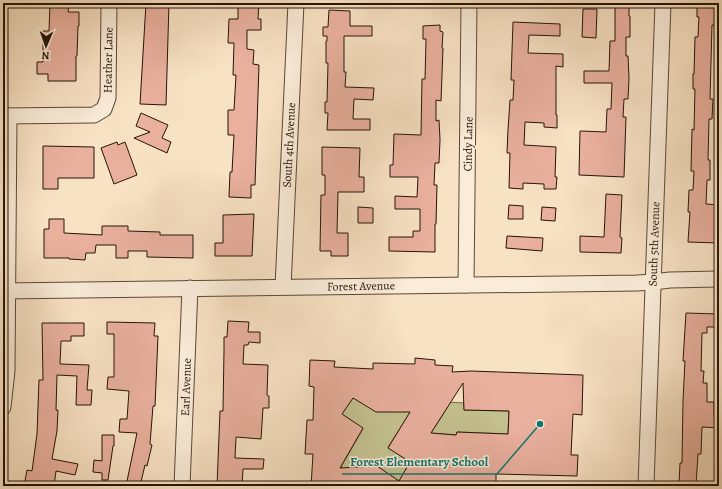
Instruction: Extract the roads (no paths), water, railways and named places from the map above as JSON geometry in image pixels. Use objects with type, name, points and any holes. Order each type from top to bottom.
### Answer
[{"type":"street","name":"Heather Lane","points":[[6,116],[94,115],[104,109],[108,98],[109,3]]},
{"type":"street","name":"South 4th Avenue","points":[[283,287],[296,3]]},
{"type":"street","name":"Cindy Lane","points":[[466,285],[469,3]]},
{"type":"street","name":"South 5th Avenue","points":[[646,486],[663,3]]},
{"type":"street","points":[[3,407],[7,371],[6,116]]},
{"type":"street","name":"Forest Avenue","points":[[6,291],[653,282],[670,280],[719,279]]},
{"type":"street","name":"Earl Avenue","points":[[182,486],[190,288]]},
{"type":"place","name":"Forest Elementary School","points":[[540,424]]}]
